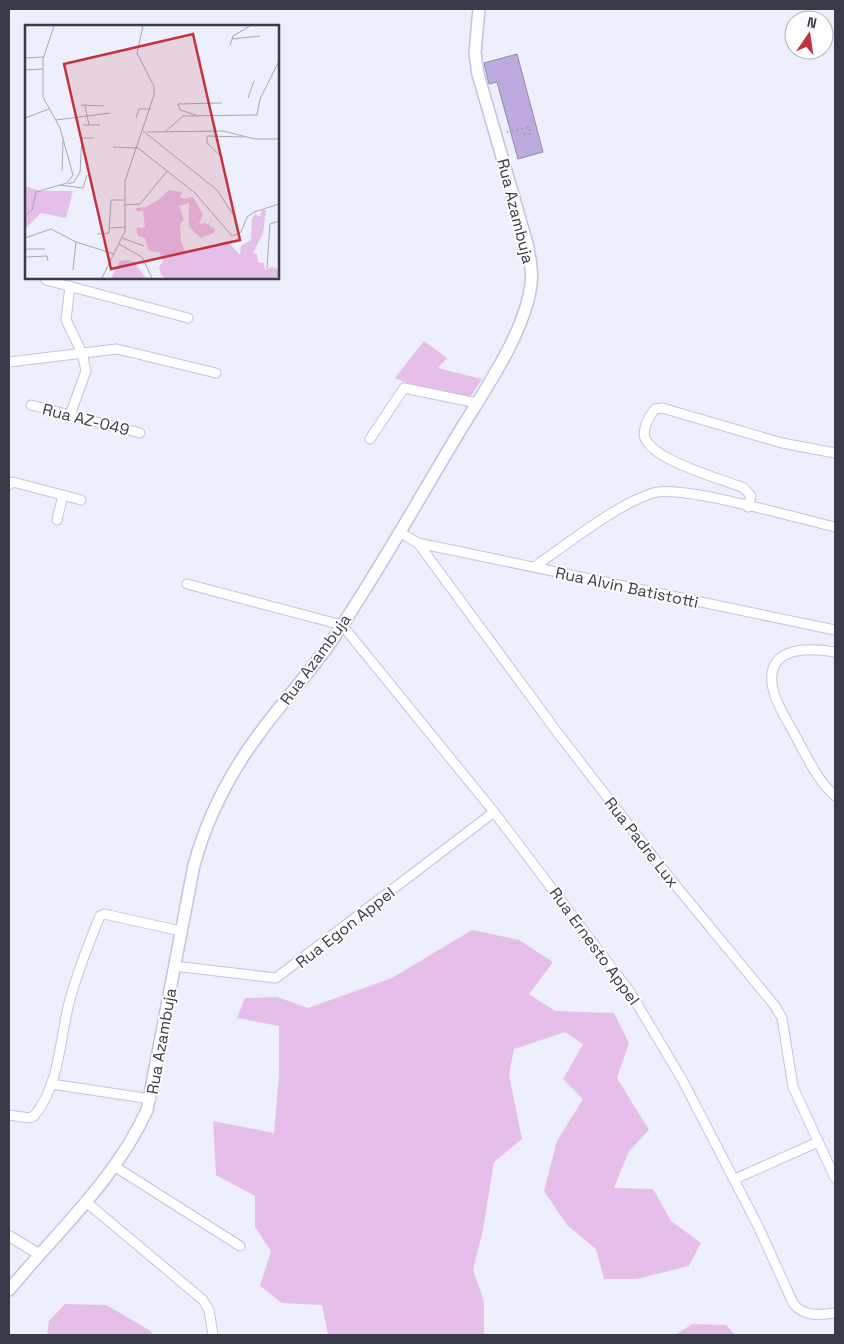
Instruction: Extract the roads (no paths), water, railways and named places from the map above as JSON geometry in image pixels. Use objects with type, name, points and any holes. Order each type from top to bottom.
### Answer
[{"type":"main road","name":"Rua Azambuja","points":[[9,1290],[86,1201],[114,1166],[138,1130],[151,1099],[194,865],[212,812],[259,733],[307,674],[342,625],[477,403],[520,322],[528,300],[532,276],[522,222],[478,74],[475,34],[479,9]]},
{"type":"street","points":[[46,280],[188,318]]},
{"type":"street","points":[[70,286],[66,320],[85,363],[85,377],[70,415]]},
{"type":"street","points":[[9,362],[106,349],[124,350],[216,373]]},
{"type":"street","points":[[370,439],[404,388],[477,403]]},
{"type":"street","name":"Rua AZ-049","points":[[31,405],[140,433]]},
{"type":"street","points":[[748,507],[751,496],[744,488],[656,452],[645,437],[644,430],[655,409],[662,408],[782,443],[835,453]]},
{"type":"street","points":[[9,485],[13,482],[81,500]]},
{"type":"street","points":[[534,567],[616,511],[654,492],[682,492],[835,527]]},
{"type":"street","points":[[57,520],[63,495]]},
{"type":"street","name":"Rua Padre Lux","points":[[399,532],[418,543],[557,732],[672,881],[775,1006],[782,1018],[793,1088],[835,1178]]},
{"type":"street","name":"Rua Alvin Batistotti","points":[[418,543],[835,630]]},
{"type":"street","points":[[186,584],[342,625]]},
{"type":"street","name":"Rua Ernesto Appel","points":[[342,625],[494,812],[630,992],[684,1081],[735,1179],[793,1303],[799,1311],[809,1314],[835,1313]]},
{"type":"street","points":[[835,652],[798,649],[787,654],[779,660],[774,670],[772,682],[776,696],[809,761],[820,779],[835,796]]},
{"type":"street","name":"Rua Egon Appel","points":[[174,966],[276,978],[494,812]]},
{"type":"street","points":[[9,1115],[29,1118],[34,1116],[51,1084],[74,985],[100,916],[104,914],[181,931]]},
{"type":"street","points":[[51,1084],[151,1099]]},
{"type":"street","points":[[735,1179],[818,1142]]},
{"type":"street","points":[[114,1166],[240,1246]]},
{"type":"street","points":[[86,1201],[203,1300],[209,1310],[213,1335]]},
{"type":"street","points":[[9,1236],[39,1254]]}]
